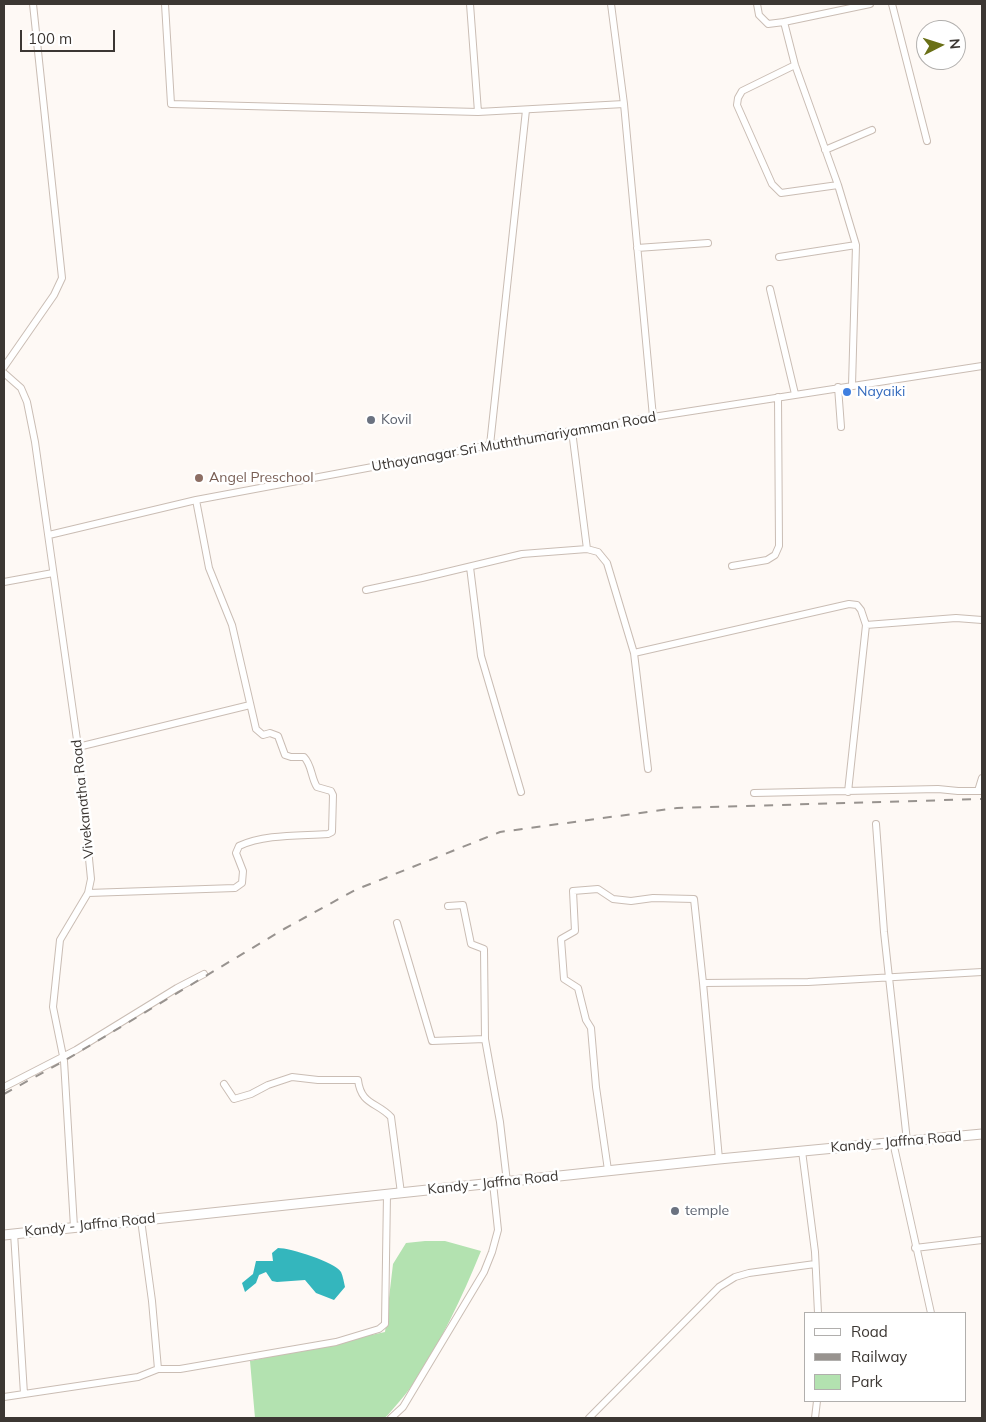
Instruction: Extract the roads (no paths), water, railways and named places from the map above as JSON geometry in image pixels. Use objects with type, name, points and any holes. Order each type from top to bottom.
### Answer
[{"type":"highway","name":"Kandy - Jaffna Road","points":[[4,1235],[608,1170],[982,1134]]},
{"type":"street","points":[[4,367],[54,295],[62,278],[34,4]]},
{"type":"street","points":[[165,4],[171,104],[478,112],[624,104]]},
{"type":"street","points":[[470,4],[478,112]]},
{"type":"street","points":[[610,4],[624,104],[653,417]]},
{"type":"street","points":[[757,4],[759,15],[768,24],[870,4]]},
{"type":"street","points":[[892,4],[927,141]]},
{"type":"street","points":[[784,22],[794,65],[838,185],[856,245],[852,385]]},
{"type":"street","points":[[794,65],[742,91],[738,98],[738,105],[772,184],[781,194],[838,185]]},
{"type":"street","points":[[490,445],[526,110]]},
{"type":"street","points":[[825,150],[872,130]]},
{"type":"street","points":[[637,248],[708,243]]},
{"type":"street","points":[[779,257],[856,245]]},
{"type":"street","points":[[770,289],[795,394]]},
{"type":"street","name":"Uthayanagar Sri Muththumariyamman Road","points":[[49,535],[196,500],[490,445],[778,396],[982,366]]},
{"type":"street","name":"Vivekanatha Road","points":[[4,373],[21,388],[27,402],[35,442],[78,748],[91,879],[88,893],[60,940],[53,1008],[62,1056],[74,1227]]},
{"type":"street","points":[[838,387],[841,427]]},
{"type":"street","points":[[732,566],[766,560],[775,555],[779,546],[778,396]]},
{"type":"street","points":[[572,431],[587,549]]},
{"type":"street","points":[[88,893],[235,888],[242,883],[243,871],[236,853],[239,846],[282,836],[328,834],[332,832],[333,795],[331,791],[317,788],[312,781],[308,761],[304,758],[291,758],[285,755],[278,736],[274,734],[263,735],[256,729],[232,625],[209,568],[196,500]]},
{"type":"street","points":[[366,590],[522,554],[587,549],[598,552],[607,563],[634,653],[648,769]]},
{"type":"street","points":[[470,567],[481,656],[521,792]]},
{"type":"street","points":[[4,582],[53,573]]},
{"type":"street","points":[[634,653],[849,604],[857,605],[861,610],[866,625],[848,792]]},
{"type":"street","points":[[866,625],[956,618],[982,620]]},
{"type":"street","points":[[78,748],[250,705]]},
{"type":"street","points":[[754,794],[938,789],[980,791],[982,778]]},
{"type":"street","points":[[876,824],[889,978],[907,1141]]},
{"type":"street","points":[[608,1170],[596,1086],[591,1028],[586,1020],[578,988],[564,980],[561,939],[575,931],[573,891],[598,889],[613,899],[631,902],[653,898],[694,899],[719,1159]]},
{"type":"street","points":[[448,906],[463,905],[471,944],[484,949],[485,1039],[500,1122],[507,1182]]},
{"type":"street","points":[[397,923],[432,1041],[485,1039]]},
{"type":"street","points":[[703,983],[808,982],[982,972]]},
{"type":"street","points":[[4,1087],[76,1050],[177,988],[204,974]]},
{"type":"street","points":[[224,1084],[234,1099],[251,1094],[268,1084],[292,1077],[318,1080],[358,1080],[359,1088],[364,1097],[374,1105],[385,1110],[391,1117],[401,1193]]},
{"type":"street","points":[[893,1142],[915,1248],[931,1312]]},
{"type":"street","points":[[802,1150],[815,1252],[818,1312]]},
{"type":"street","points":[[392,1418],[403,1407],[484,1272],[498,1230],[493,1183]]},
{"type":"street","points":[[4,1397],[138,1377],[158,1369],[180,1369],[326,1344],[379,1329],[385,1324],[387,1194]]},
{"type":"street","points":[[141,1220],[152,1301],[158,1369]]},
{"type":"street","points":[[14,1234],[24,1394]]},
{"type":"street","points":[[915,1248],[982,1240]]},
{"type":"street","points":[[589,1418],[718,1287],[735,1277],[749,1273],[815,1264]]},
{"type":"street","points":[[815,1418],[817,1402]]},
{"type":"water","points":[[278,1248],[302,1253],[337,1268],[341,1272],[345,1287],[334,1300],[316,1293],[305,1280],[272,1281],[266,1272],[259,1275],[256,1283],[245,1292],[242,1283],[253,1274],[256,1261],[273,1261],[272,1253]]},
{"type":"railway","points":[[4,1094],[64,1061],[284,929],[355,890],[500,832],[677,808],[982,799]]},
{"type":"place","name":"Nayaiki","points":[[847,392]]},
{"type":"place","name":"Kovil","points":[[371,420]]},
{"type":"place","name":"Angel Preschool","points":[[199,478]]},
{"type":"place","name":"temple","points":[[675,1211]]}]
